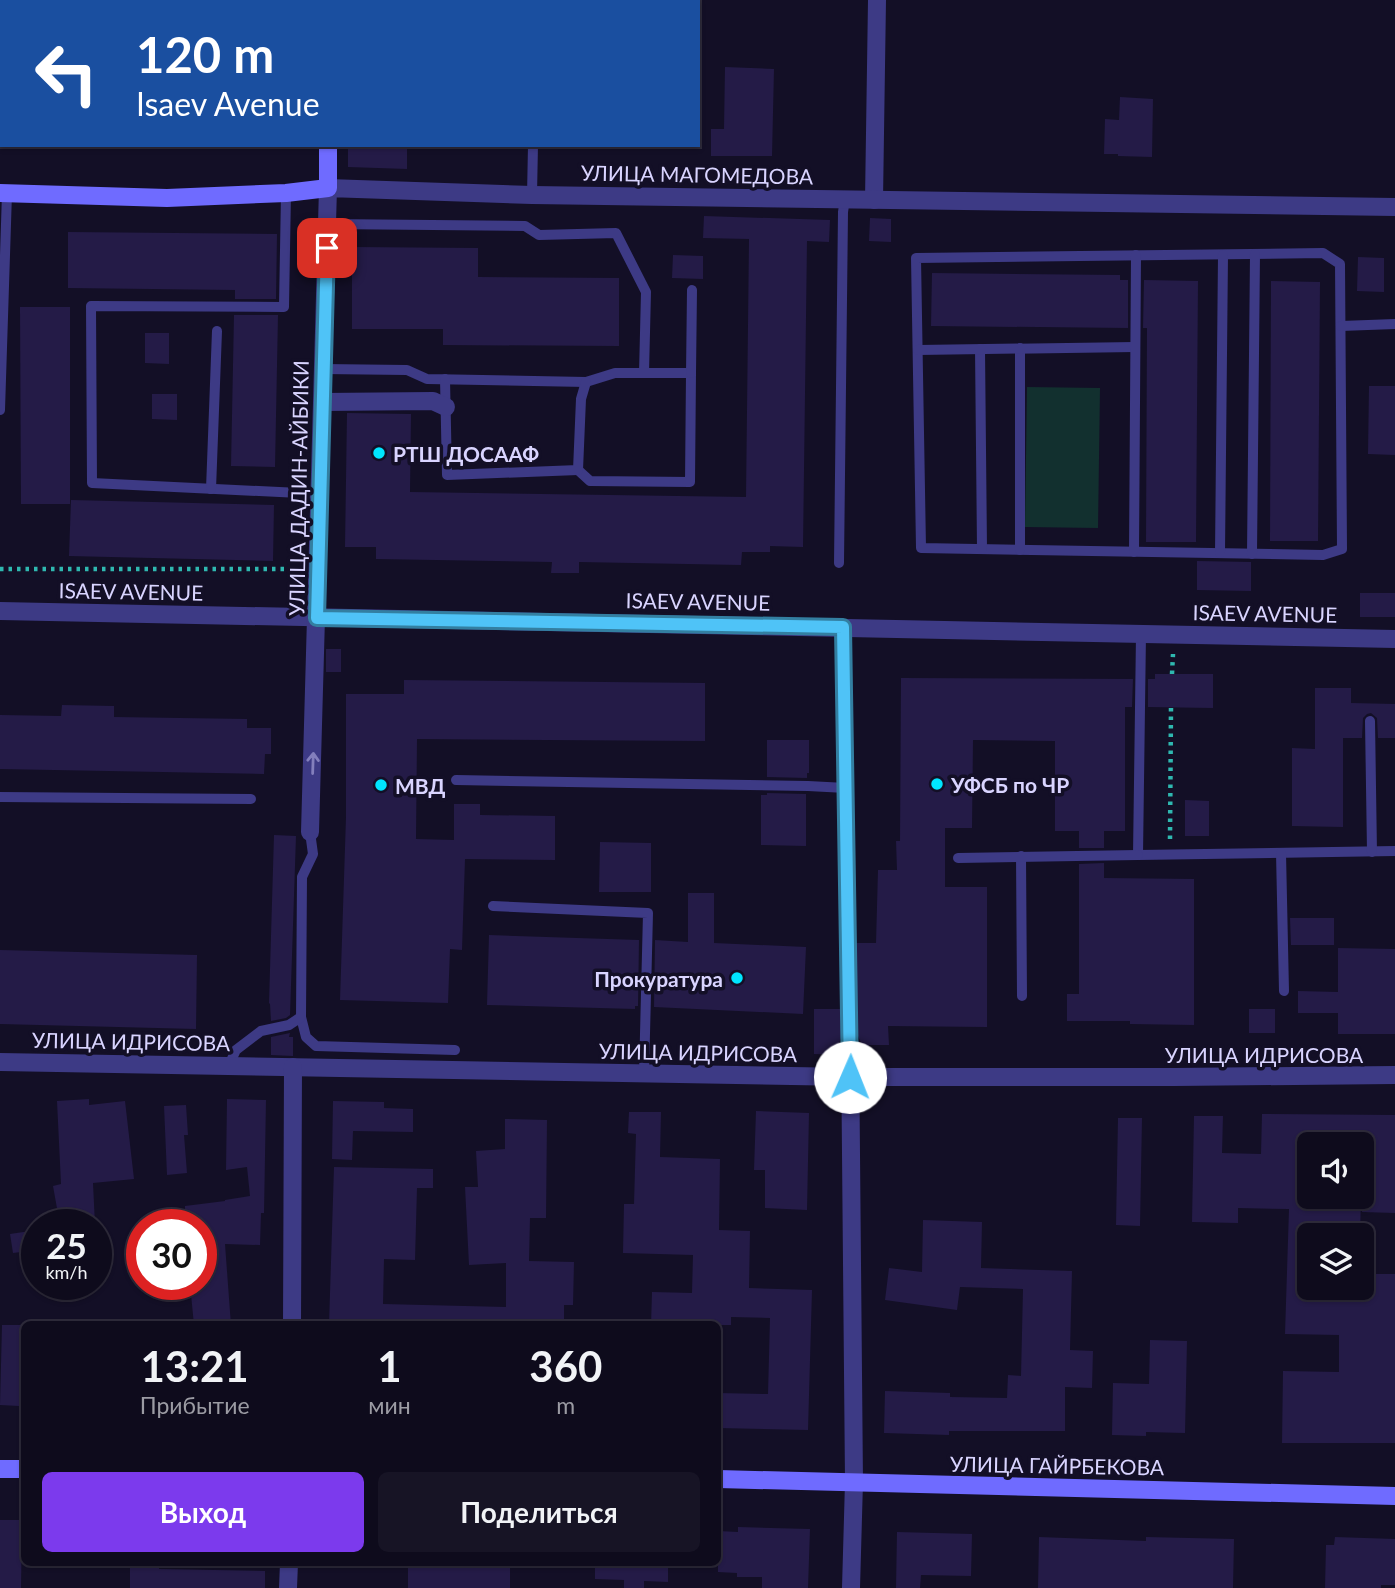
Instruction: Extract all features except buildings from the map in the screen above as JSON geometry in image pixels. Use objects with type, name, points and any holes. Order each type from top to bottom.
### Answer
[{"type":"main road","name":"УЛИЦА ДАДИН-АЙБИКИ","points":[[328,147],[328,188]]},
{"type":"main road","name":"УЛИЦА МАГОМЕДОВА","points":[[3,193],[167,198],[286,193],[328,188]]},
{"type":"main road","points":[[0,1469],[21,1469]]},
{"type":"main road","name":"УЛИЦА ГАЙРБЕКОВА","points":[[721,1479],[1395,1496]]},
{"type":"street","points":[[874,200],[877,0]]},
{"type":"street","name":"УЛИЦА МАГОМЕДОВА","points":[[328,188],[532,195],[1395,207]]},
{"type":"street","name":"УЛИЦА ДАДИН-АЙБИКИ","points":[[310,832],[328,188]]},
{"type":"street","points":[[323,402],[433,401],[446,407]]},
{"type":"street","name":"ISAEV AVENUE","points":[[0,611],[1395,639]]},
{"type":"street","points":[[850,1044],[854,1482],[851,1588]]},
{"type":"street","name":"УЛИЦА ИДРИСОВА","points":[[0,1062],[850,1077],[1395,1075]]},
{"type":"street","points":[[292,1321],[293,1067]]},
{"type":"street","points":[[288,1588],[289,1566]]},
{"type":"lane","points":[[532,195],[533,147]]},
{"type":"lane","points":[[0,410],[3,193]]},
{"type":"lane","points":[[286,193],[284,307],[91,306],[92,483],[320,494]]},
{"type":"lane","points":[[839,563],[845,199]]},
{"type":"lane","points":[[328,224],[525,226],[538,235],[616,233],[646,292],[644,373]]},
{"type":"lane","points":[[1323,253],[1340,264],[1342,549],[1323,555],[921,548],[916,258],[1223,254],[1323,253]]},
{"type":"lane","points":[[1220,553],[1223,254]]},
{"type":"lane","points":[[1252,554],[1255,254]]},
{"type":"lane","points":[[1134,552],[1136,256]]},
{"type":"lane","points":[[445,379],[447,475],[578,470],[590,481],[690,482],[692,290]]},
{"type":"lane","points":[[1341,326],[1395,324]]},
{"type":"lane","points":[[211,489],[217,331]]},
{"type":"lane","points":[[918,350],[1135,347]]},
{"type":"lane","points":[[1020,348],[1020,550]]},
{"type":"lane","points":[[980,349],[982,549]]},
{"type":"lane","points":[[323,369],[407,370],[427,379],[586,382],[615,373],[691,373]]},
{"type":"lane","points":[[578,470],[581,400],[586,382]]},
{"type":"lane","points":[[843,627],[850,1044]]},
{"type":"lane","points":[[1138,855],[1141,634]]},
{"type":"lane","points":[[1370,722],[1372,852]]},
{"type":"lane","points":[[456,780],[846,788]]},
{"type":"lane","points":[[0,797],[251,799]]},
{"type":"lane","points":[[310,832],[313,854],[302,877],[301,1017],[306,1037],[316,1046],[455,1050]]},
{"type":"lane","points":[[958,858],[1395,852]]},
{"type":"lane","points":[[1281,853],[1284,991]]},
{"type":"lane","points":[[1021,856],[1022,996]]},
{"type":"lane","points":[[493,906],[649,913],[644,1074]]},
{"type":"lane","points":[[229,1065],[236,1050],[261,1031],[289,1026],[301,1017]]},
{"type":"path","points":[[0,569],[318,569]]},
{"type":"path","points":[[1170,854],[1171,707]]},
{"type":"green space","points":[[1027,387],[1100,388],[1098,528],[1025,527]]},
{"type":"place","name":"РТШ ДОСААФ","points":[[379,453]]},
{"type":"place","name":"УФСБ по ЧР","points":[[937,784]]},
{"type":"place","name":"МВД","points":[[381,785]]},
{"type":"place","name":"Прокуратура","points":[[737,978]]},
{"type":"route","points":[[327,248],[317,618],[843,627],[850,1077]]}]
